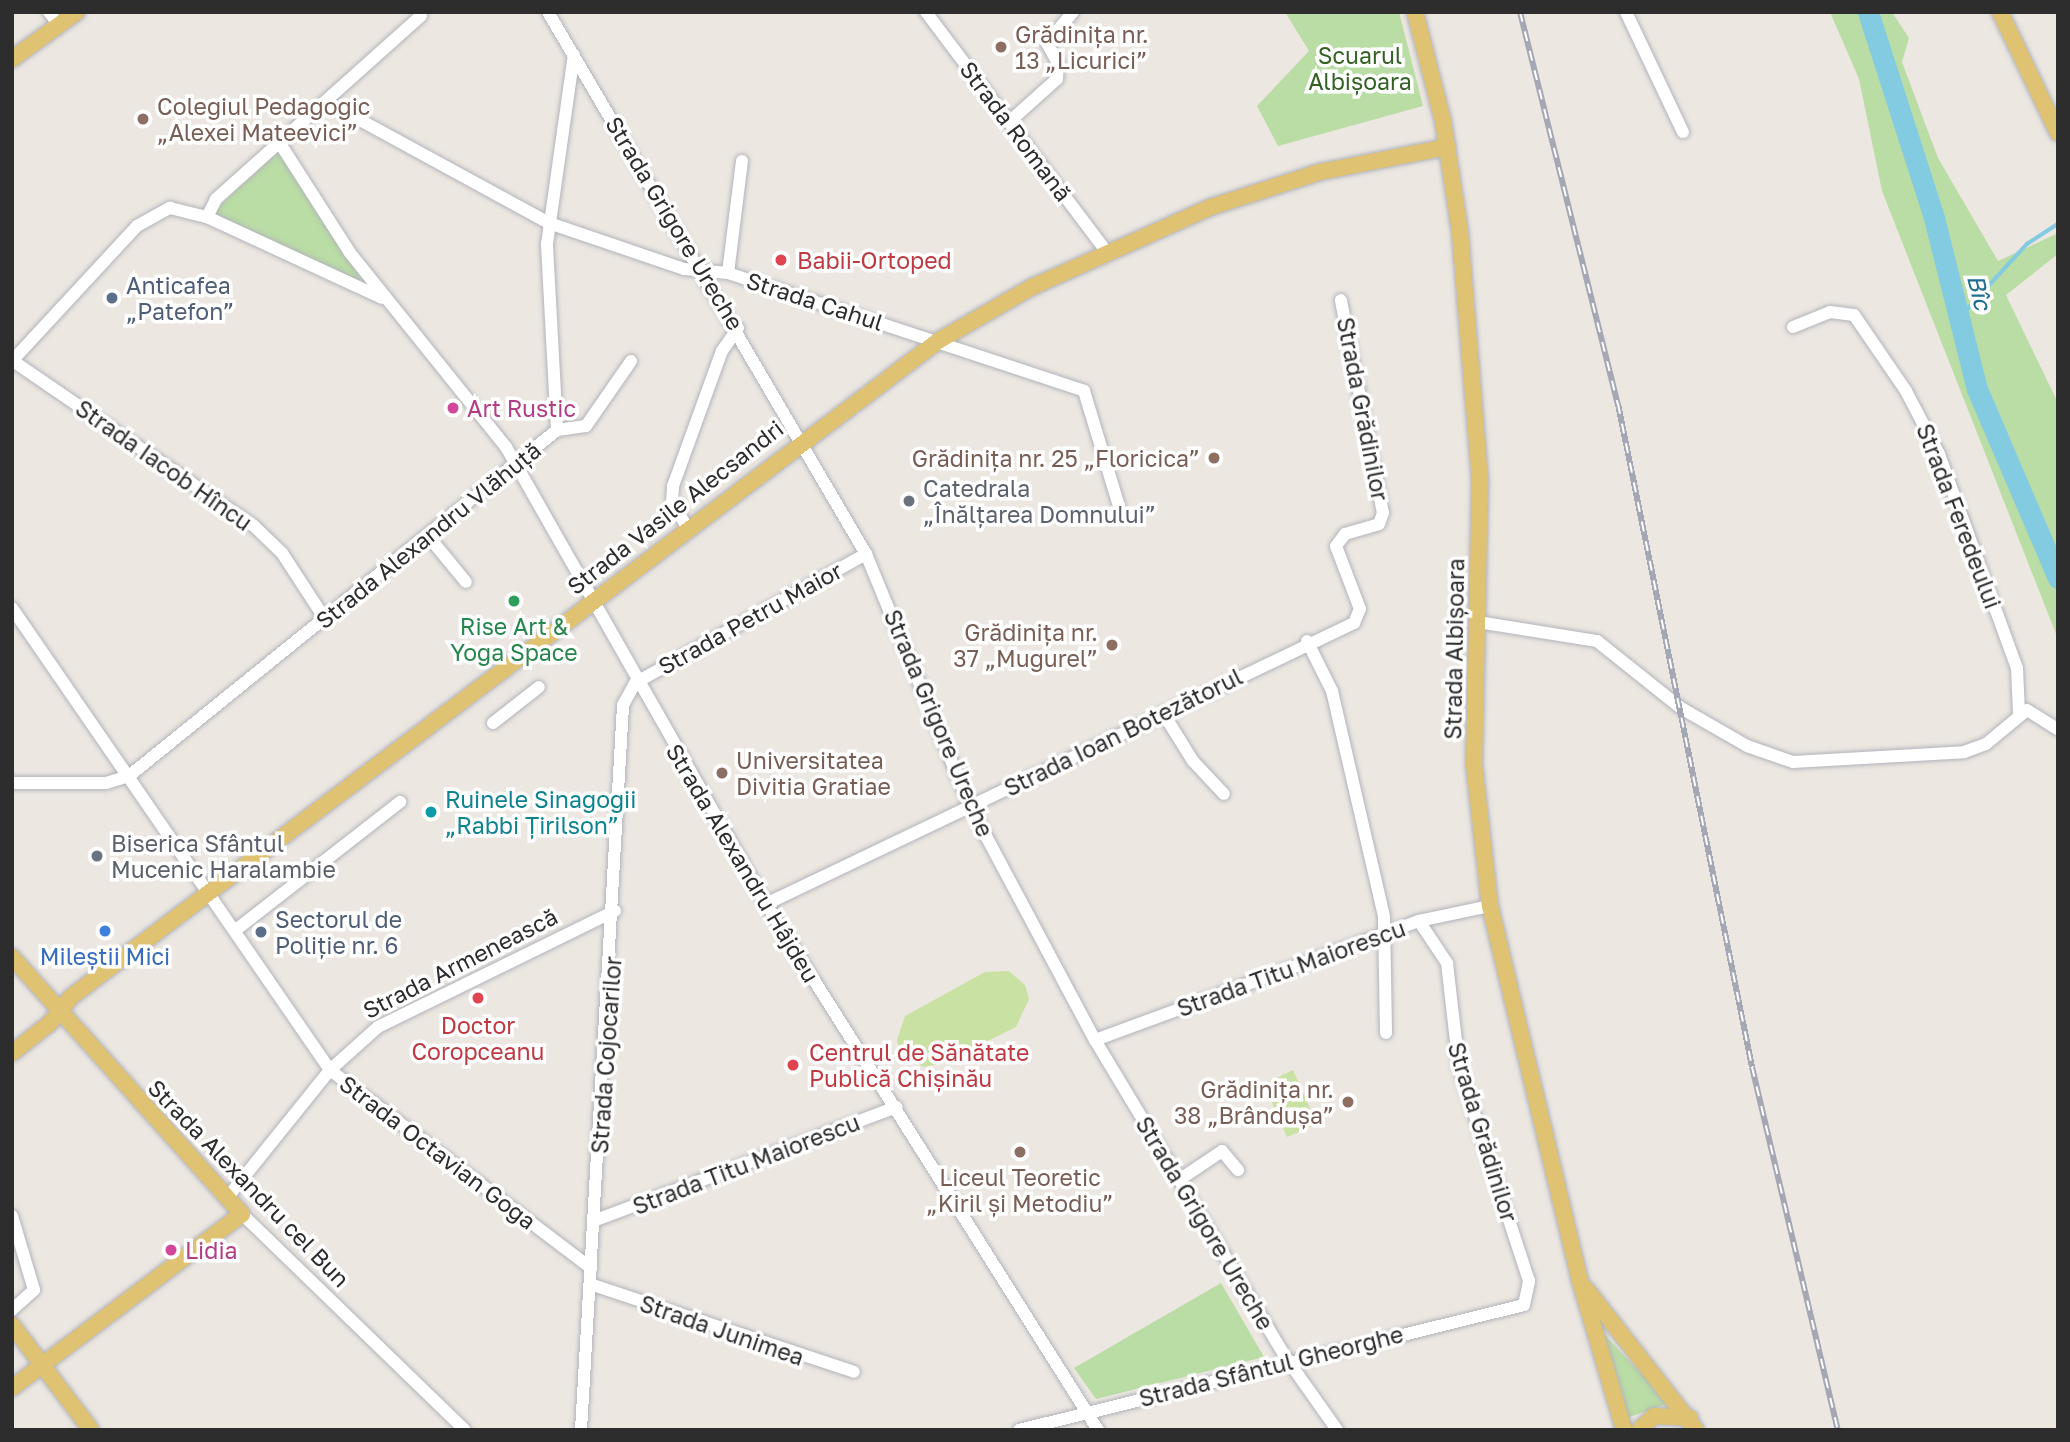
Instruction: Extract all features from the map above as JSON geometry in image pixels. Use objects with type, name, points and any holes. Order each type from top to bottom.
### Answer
[{"type":"main road","points":[[12,59],[54,18],[77,12]]},
{"type":"main road","name":"Strada Albișoara","points":[[1415,12],[1448,148],[1480,480],[1474,764],[1490,906],[1580,1281],[1624,1430]]},
{"type":"main road","points":[[2000,12],[2058,133]]},
{"type":"main road","name":"Strada Vasile Alecsandri","points":[[12,1053],[58,1013],[212,891],[800,440],[938,341],[1106,251],[1274,186],[1448,148]]},
{"type":"main road","name":"Strada Alexandru cel Bun","points":[[12,957],[58,1013],[242,1214]]},
{"type":"main road","points":[[12,1388],[242,1214]]},
{"type":"main road","name":"Strada Albișoara","points":[[1580,1281],[1693,1424]]},
{"type":"main road","points":[[12,1325],[91,1430]]},
{"type":"main road","points":[[1639,1430],[1654,1416],[1693,1424]]},
{"type":"street","name":"Strada Grigore Ureche","points":[[548,12],[738,328],[866,554],[970,806],[1095,1040],[1287,1359],[1337,1430]]},
{"type":"street","name":"Strada Romană","points":[[926,12],[1106,251]]},
{"type":"street","points":[[1009,122],[1057,79],[1058,63],[1047,43],[1073,12]]},
{"type":"street","points":[[1626,12],[1684,132]]},
{"type":"street","points":[[207,217],[216,200],[281,145],[421,16]]},
{"type":"street","name":"Strada Alexandru Vlăhuță","points":[[12,783],[106,783],[130,776],[517,466],[557,430],[549,223],[573,55]]},
{"type":"street","name":"Strada Cahul","points":[[327,102],[549,223],[703,273],[728,273],[1084,391],[1119,506]]},
{"type":"street","name":"Strada Alexandru Hâjdeu","points":[[281,145],[385,300],[517,466],[635,683],[766,904],[1098,1430]]},
{"type":"street","points":[[728,273],[742,161]]},
{"type":"street","name":"Strada Alexandru Hâjdeu","points":[[13,361],[137,226],[170,208],[207,217],[385,300]]},
{"type":"street","name":"Strada Grădinilor","points":[[1341,300],[1384,513],[1379,524],[1345,534],[1336,546],[1360,609]]},
{"type":"street","name":"Strada Feredeului","points":[[1793,327],[1830,312],[1854,316],[1906,391],[1939,454],[2017,667],[2019,713]]},
{"type":"street","points":[[687,527],[673,502],[673,486],[722,351],[738,328]]},
{"type":"street","name":"Strada Iacob Hîncu","points":[[13,361],[254,526],[282,553],[325,619]]},
{"type":"street","points":[[557,430],[586,426],[631,361]]},
{"type":"street","points":[[429,537],[466,582]]},
{"type":"street","name":"Strada Petru Maior","points":[[635,683],[866,554]]},
{"type":"street","name":"Strada Octavian Goga","points":[[12,608],[212,891],[330,1070],[591,1268]]},
{"type":"street","name":"Strada Ioan Botezătorul","points":[[766,904],[1307,641],[1354,623],[1360,609]]},
{"type":"street","points":[[1478,622],[1597,641],[1681,708],[1747,746],[1793,762],[1964,752],[1986,744],[2019,713],[2035,711],[2058,729]]},
{"type":"street","points":[[1307,641],[1332,691],[1384,934],[1386,1033]]},
{"type":"street","name":"Strada Cojocarilor","points":[[581,1425],[615,911],[623,705],[635,683]]},
{"type":"street","points":[[494,723],[539,687]]},
{"type":"street","points":[[1163,713],[1193,761],[1224,794]]},
{"type":"street","points":[[237,929],[400,802]]},
{"type":"street","name":"Strada Titu Maiorescu","points":[[1095,1040],[1419,921],[1490,906]]},
{"type":"street","name":"Strada Armenească","points":[[227,1198],[330,1070],[378,1027],[615,911]]},
{"type":"street","name":"Strada Grădinilor","points":[[1419,921],[1447,963],[1459,1067],[1529,1281],[1524,1305]]},
{"type":"street","name":"Strada Titu Maiorescu","points":[[596,1220],[896,1107]]},
{"type":"street","points":[[1179,1180],[1222,1151],[1238,1170]]},
{"type":"street","name":"Strada Alexandru cel Bun","points":[[242,1214],[465,1430]]},
{"type":"street","points":[[12,1216],[34,1287],[12,1310]]},
{"type":"street","name":"Strada Junimea","points":[[590,1284],[854,1372]]},
{"type":"street","name":"Strada Sfântul Gheorghe","points":[[1019,1430],[1287,1359],[1524,1305]]},
{"type":"street","points":[[570,1430],[581,1425]]},
{"type":"green space","name":"Scuarul Albișoara","points":[[1285,12],[1399,12],[1423,106],[1278,146],[1257,106],[1309,51]]},
{"type":"green space","points":[[1830,12],[1892,12],[1909,38],[1902,62],[1938,158],[1998,261],[2058,233],[2058,254],[2006,295],[2058,403],[2058,639],[1882,191],[1859,79]]},
{"type":"green space","points":[[279,150],[357,268],[360,280],[347,280],[209,216]]},
{"type":"green space","points":[[1009,971],[1025,985],[1029,999],[1016,1027],[943,1063],[923,1067],[900,1052],[897,1040],[905,1016],[985,972]]},
{"type":"green space","points":[[1293,1070],[1317,1124],[1287,1137],[1264,1084]]},
{"type":"green space","points":[[1221,1283],[1264,1357],[1096,1399],[1074,1368]]},
{"type":"green space","points":[[1604,1334],[1669,1403],[1627,1418]]},
{"type":"waterway","name":"Bîc","points":[[1868,12],[1934,218],[1977,389],[2058,578]]},
{"type":"waterway","points":[[1961,316],[2027,244],[2058,224]]},
{"type":"railway","points":[[1520,12],[1618,404],[1752,1067],[1838,1430]]},
{"type":"place","name":"Grădinița nr. 13 „Licurici”","points":[[1001,47]]},
{"type":"place","name":"Colegiul Pedagogic „Alexei Mateevici”","points":[[143,119]]},
{"type":"place","name":"Babii-Ortoped","points":[[781,260]]},
{"type":"place","name":"Anticafea „Patefon”","points":[[112,298]]},
{"type":"place","name":"Art Rustic","points":[[453,408]]},
{"type":"place","name":"Grădinița nr. 25 „Floricica”","points":[[1214,458]]},
{"type":"place","name":"Catedrala „Înălțarea Domnului”","points":[[909,501]]},
{"type":"place","name":"Rise Art & Yoga Space","points":[[514,601]]},
{"type":"place","name":"Grădinița nr. 37 „Mugurel”","points":[[1112,645]]},
{"type":"place","name":"Universitatea Divitia Gratiae","points":[[722,773]]},
{"type":"place","name":"Ruinele Sinagogii „Rabbi Țirilson”","points":[[431,812]]},
{"type":"place","name":"Biserica Sfântul Mucenic Haralambie","points":[[97,856]]},
{"type":"place","name":"Mileștii Mici","points":[[105,931]]},
{"type":"place","name":"Sectorul de Poliție nr. 6","points":[[261,932]]},
{"type":"place","name":"Doctor Coropceanu","points":[[478,998]]},
{"type":"place","name":"Centrul de Sănătate Publică Chișinău","points":[[793,1065]]},
{"type":"place","name":"Grădinița nr. 38 „Brândușa”","points":[[1348,1102]]},
{"type":"place","name":"Liceul Teoretic „Kiril și Metodiu”","points":[[1020,1152]]},
{"type":"place","name":"Lidia","points":[[171,1250]]}]
